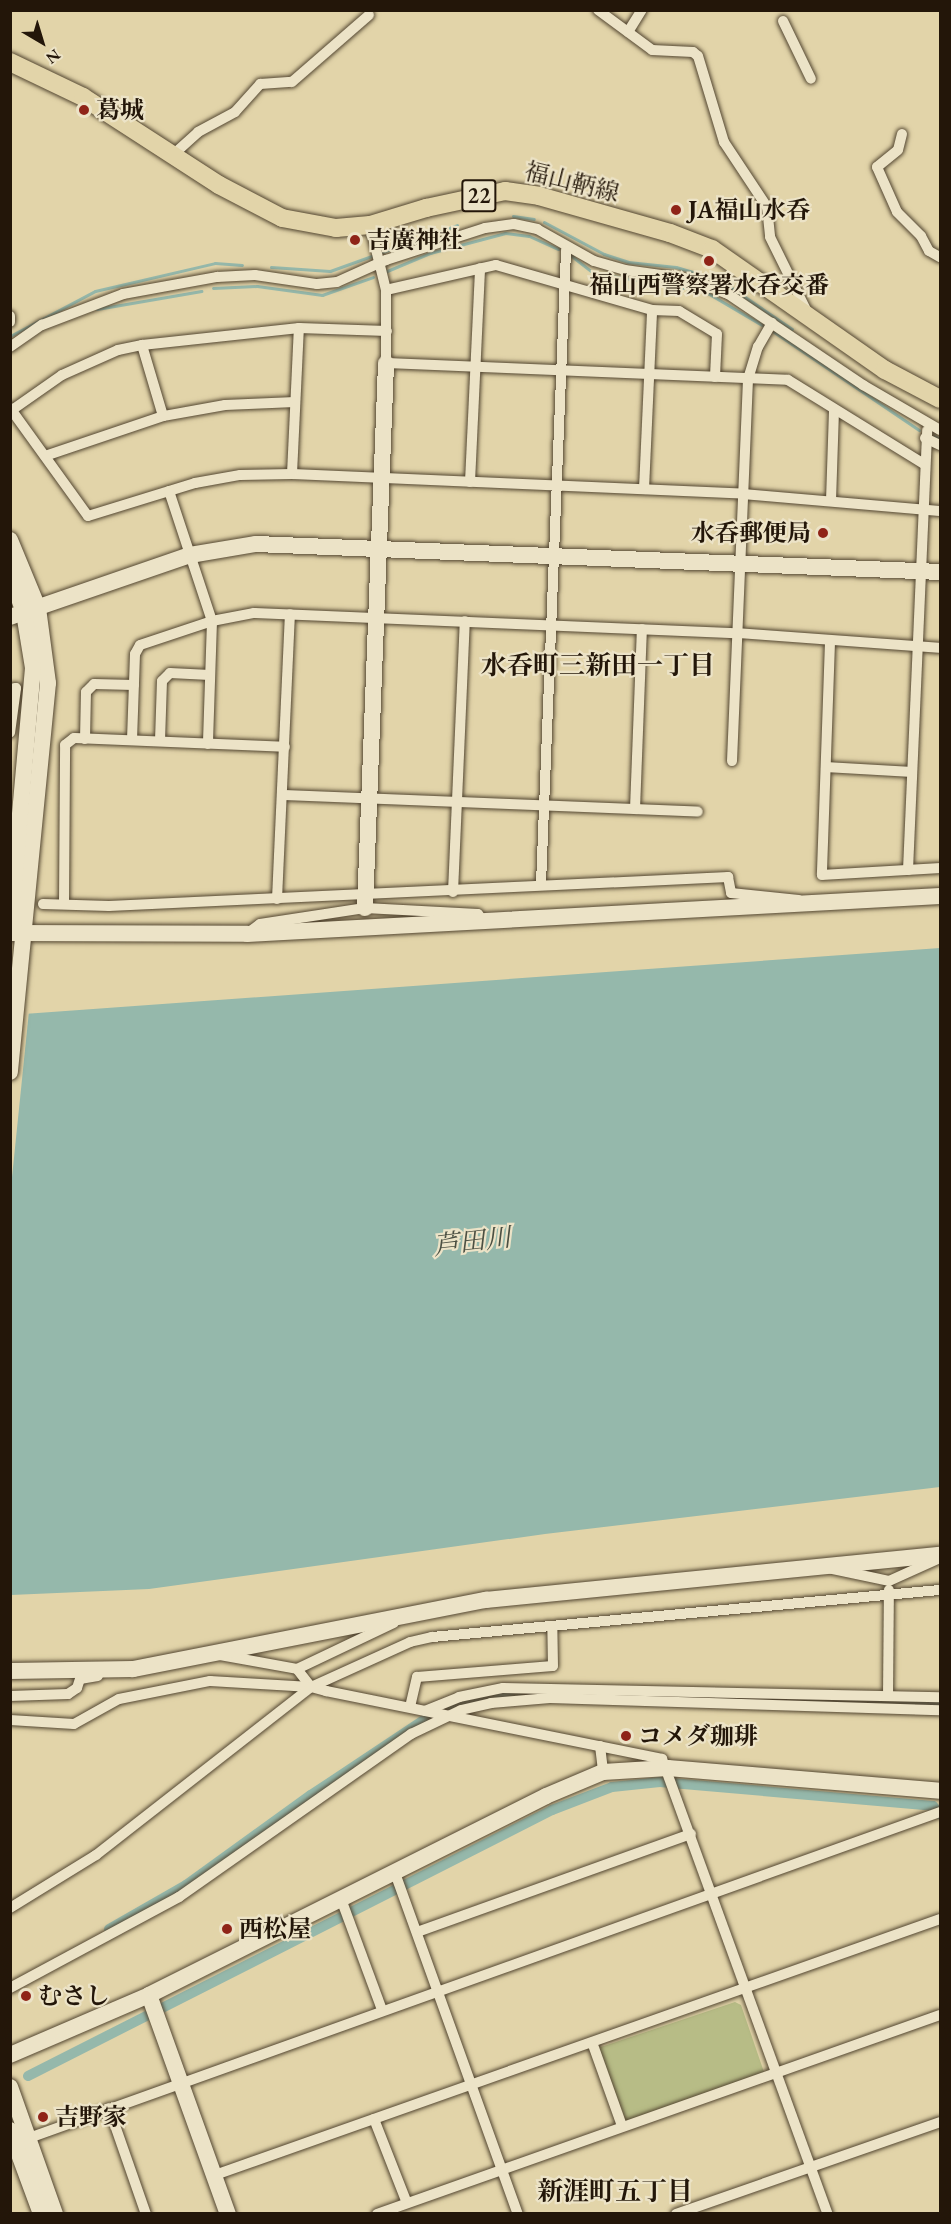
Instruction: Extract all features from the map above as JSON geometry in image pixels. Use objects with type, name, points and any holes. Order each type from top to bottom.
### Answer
[{"type":"main road","name":"福山鞆線","points":[[10,62],[83,97],[175,153],[219,185],[282,218],[336,228],[370,225],[505,191],[539,196],[670,233],[712,249],[807,312],[885,370],[940,399]]},
{"type":"street","points":[[598,10],[652,50],[684,51],[698,56],[724,142],[767,207],[770,237],[807,312]]},
{"type":"street","points":[[628,32],[642,10]]},
{"type":"street","points":[[175,153],[198,132],[235,112],[260,84],[292,82],[369,15]]},
{"type":"street","points":[[783,21],[811,80]]},
{"type":"street","points":[[902,134],[898,150],[877,167],[897,212],[921,236],[929,250],[940,257]]},
{"type":"street","points":[[10,347],[42,325],[123,294],[216,277],[255,275],[317,284],[337,282],[378,256],[485,228],[514,224],[537,229],[594,261],[709,285],[772,323],[911,414],[940,430]]},
{"type":"street","points":[[365,902],[367,798],[387,363],[386,290],[370,225]]},
{"type":"street","points":[[541,884],[566,250]]},
{"type":"street","points":[[386,290],[496,265],[652,310],[679,311],[717,334],[715,377]]},
{"type":"street","points":[[470,482],[480,268]]},
{"type":"street","points":[[644,489],[652,310]]},
{"type":"street","points":[[10,316],[10,322]]},
{"type":"street","points":[[732,761],[748,379],[758,347],[772,323]]},
{"type":"street","points":[[387,331],[299,328],[142,345],[118,350],[62,375],[11,409],[88,516],[169,491],[240,475],[292,474],[742,494],[940,511]]},
{"type":"street","points":[[292,474],[299,328]]},
{"type":"street","points":[[142,345],[163,416]]},
{"type":"street","points":[[387,363],[788,380],[924,464]]},
{"type":"street","points":[[45,456],[163,416],[225,405],[294,402]]},
{"type":"street","points":[[831,501],[834,409]]},
{"type":"street","points":[[911,414],[926,434],[940,445]]},
{"type":"street","points":[[908,870],[926,434]]},
{"type":"street","points":[[926,434],[940,435]]},
{"type":"street","points":[[169,491],[212,621],[208,744]]},
{"type":"street","points":[[10,540],[24,613]]},
{"type":"street","points":[[24,613],[190,555],[225,546],[288,543],[940,572]]},
{"type":"street","points":[[10,573],[24,613],[47,653],[48,712],[15,930],[22,956],[10,1072]]},
{"type":"street","points":[[132,740],[135,654],[140,645],[212,621],[254,613],[375,615],[737,633],[830,642],[940,648]]},
{"type":"street","points":[[277,899],[290,614]]},
{"type":"street","points":[[453,892],[465,621]]},
{"type":"street","points":[[635,809],[642,629]]},
{"type":"street","points":[[830,642],[822,875],[940,868]]},
{"type":"street","points":[[160,741],[162,681],[170,673],[210,675]]},
{"type":"street","points":[[85,739],[86,692],[94,684],[134,685]]},
{"type":"street","points":[[10,689],[16,688],[10,733]]},
{"type":"street","points":[[64,903],[65,745],[74,738],[285,747]]},
{"type":"street","points":[[826,767],[912,772]]},
{"type":"street","points":[[283,795],[698,812]]},
{"type":"street","points":[[247,934],[260,924],[365,902],[541,884],[728,877],[731,893],[794,897],[804,903]]},
{"type":"street","points":[[15,930],[247,934],[940,896]]},
{"type":"street","points":[[43,904],[109,906],[277,899],[365,902],[478,914],[484,922]]},
{"type":"street","points":[[826,1567],[837,1572],[889,1581],[940,1556]]},
{"type":"street","points":[[10,1696],[68,1694],[77,1688],[80,1679],[425,1609],[940,1556]]},
{"type":"street","points":[[888,1696],[889,1581]]},
{"type":"street","points":[[10,1908],[112,1843],[311,1687],[361,1662],[421,1640],[940,1590]]},
{"type":"street","points":[[211,1653],[297,1669],[425,1609]]},
{"type":"street","points":[[410,1707],[417,1677],[553,1666],[552,1627]]},
{"type":"street","points":[[10,1671],[133,1669]]},
{"type":"street","points":[[297,1669],[311,1687]]},
{"type":"street","points":[[10,1720],[74,1724],[119,1699],[210,1681],[311,1687],[662,1759],[668,1768],[745,1989],[828,2214]]},
{"type":"street","points":[[428,1711],[459,1697],[503,1688],[940,1697]]},
{"type":"street","points":[[10,1988],[179,1897],[335,1785],[411,1734],[447,1714],[491,1703],[550,1698],[940,1710]]},
{"type":"street","points":[[600,1746],[603,1772]]},
{"type":"street","points":[[10,2055],[148,1995],[581,1778],[603,1772],[668,1768],[940,1791]]},
{"type":"street","points":[[29,2138],[940,1812]]},
{"type":"street","points":[[417,1932],[691,1834]]},
{"type":"street","points":[[395,1873],[518,2214]]},
{"type":"street","points":[[341,1899],[382,2010]]},
{"type":"street","points":[[214,2175],[473,2087],[940,1919]]},
{"type":"street","points":[[148,1995],[228,2214]]},
{"type":"street","points":[[377,2214],[940,2015]]},
{"type":"street","points":[[592,2045],[622,2126]]},
{"type":"street","points":[[10,2087],[55,2214]]},
{"type":"street","points":[[109,2108],[146,2214]]},
{"type":"street","points":[[374,2119],[407,2203]]},
{"type":"street","points":[[676,2214],[940,2122]]},
{"type":"street","points":[[10,2130],[41,2214]]},
{"type":"green space","points":[[735,2002],[741,2005],[765,2075],[628,2126],[598,2048]]},
{"type":"water","name":"芦田川","points":[[940,948],[940,1487],[545,1534],[149,1589],[11,1595],[10,1015]]},
{"type":"pier","points":[[29,1011],[11,1187],[10,1012]]},
{"type":"waterway","points":[[513,216],[534,219]]},
{"type":"waterway","points":[[544,222],[604,254],[628,262],[676,267],[720,280],[792,329]]},
{"type":"waterway","points":[[271,267],[330,271],[457,225]]},
{"type":"waterway","points":[[387,271],[430,253],[505,233],[529,236],[558,249]]},
{"type":"waterway","points":[[569,254],[593,273],[704,291],[762,325]]},
{"type":"waterway","points":[[10,336],[95,291],[215,263],[242,265]]},
{"type":"waterway","points":[[213,288],[257,286],[322,295],[373,277]]},
{"type":"waterway","points":[[97,309],[201,291]]},
{"type":"waterway","points":[[774,332],[919,430]]},
{"type":"waterway","points":[[934,436],[940,439]]},
{"type":"waterway","points":[[109,1929],[186,1885],[311,1795],[436,1712],[462,1702],[523,1693]]},
{"type":"waterway","points":[[752,1698],[940,1703]]},
{"type":"waterway","points":[[28,2076],[552,1810],[612,1787],[660,1782],[933,1806],[940,1814]]},
{"type":"place","name":"葛城","points":[[84,110]]},
{"type":"place","name":"JA福山水呑","points":[[676,210]]},
{"type":"place","name":"吉廣神社","points":[[355,240]]},
{"type":"place","name":"福山西警察署水呑交番","points":[[709,261]]},
{"type":"place","name":"水呑郵便局","points":[[823,533]]},
{"type":"place","name":"コメダ珈琲","points":[[626,1736]]},
{"type":"place","name":"西松屋","points":[[227,1929]]},
{"type":"place","name":"むさし","points":[[26,1996]]},
{"type":"place","name":"吉野家","points":[[43,2117]]},
{"type":"district","name":"水呑町三新田一丁目","points":[[598,666]]},
{"type":"district","name":"新涯町五丁目","points":[[615,2192]]}]
